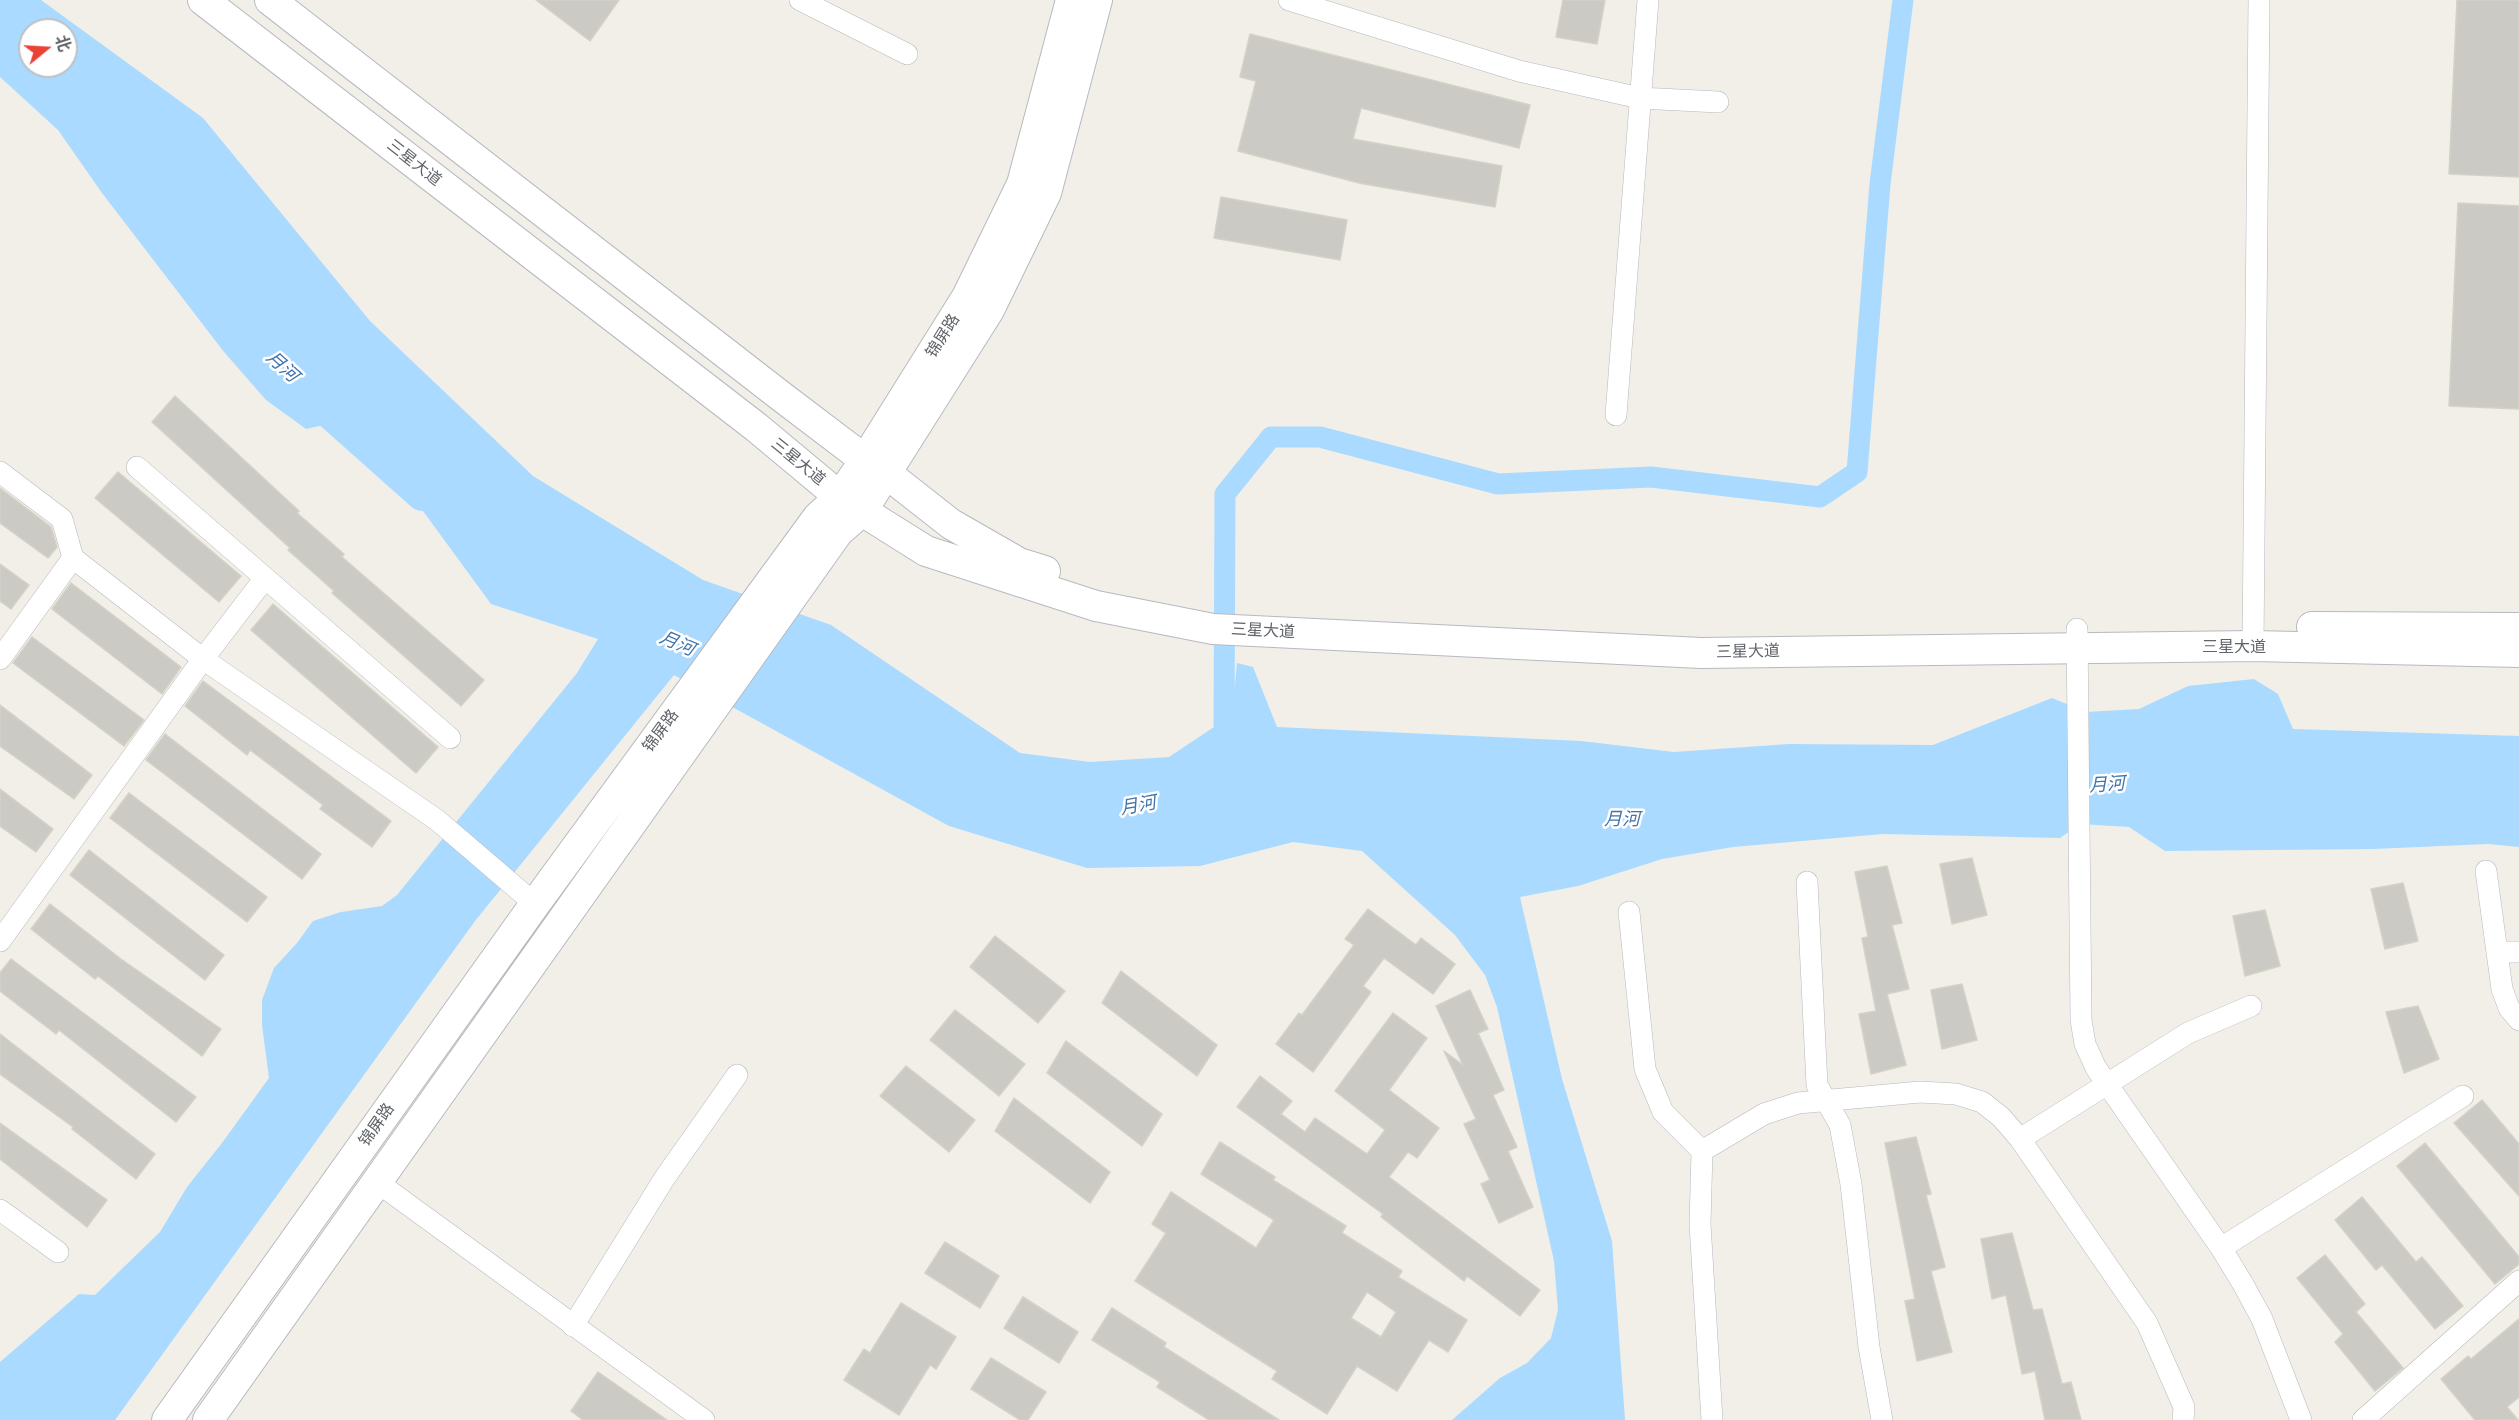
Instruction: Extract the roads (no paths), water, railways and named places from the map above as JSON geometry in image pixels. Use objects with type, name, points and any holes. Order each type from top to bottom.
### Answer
[{"type":"street","name":"三星大道","points":[[203,0],[756,427],[851,504],[926,550],[1013,581],[1096,606],[1222,619],[1701,633],[2077,639],[2253,637],[2519,628]]},
{"type":"street","name":"三星大道","points":[[270,0],[951,524],[1018,563],[1222,619]]},
{"type":"street","points":[[800,0],[907,54]]},
{"type":"street","name":"锦屏路","points":[[876,466],[967,297],[1022,184],[1071,0]]},
{"type":"street","name":"锦屏路","points":[[208,1420],[377,1182],[691,714],[774,599],[818,517],[851,504],[989,310],[1046,193],[1097,0]]},
{"type":"street","points":[[1289,0],[1519,71],[1640,98],[1718,102]]},
{"type":"street","points":[[1616,415],[1648,0]]},
{"type":"street","points":[[2253,637],[2259,0]]},
{"type":"street","points":[[137,467],[450,738]]},
{"type":"street","points":[[0,472],[62,519],[73,558],[202,659],[437,820],[510,885],[535,904]]},
{"type":"street","points":[[0,659],[73,558]]},
{"type":"street","points":[[0,941],[202,659],[265,578]]},
{"type":"street","name":"三星大道","points":[[2253,637],[2519,652]]},
{"type":"street","points":[[2077,639],[2081,1020],[2085,1044],[2107,1083],[2222,1248],[2262,1320],[2301,1420]]},
{"type":"street","name":"锦屏路","points":[[167,1420],[535,904],[691,714]]},
{"type":"street","points":[[2486,871],[2502,989],[2509,1008],[2519,1020]]},
{"type":"street","points":[[1807,882],[1817,1085],[1840,1125],[1849,1174],[1869,1347],[1882,1420]]},
{"type":"street","points":[[1629,912],[1645,1069],[1663,1112],[1702,1151],[1700,1224],[1712,1420]]},
{"type":"street","points":[[2497,951],[2519,952]]},
{"type":"street","points":[[2020,1139],[2188,1033],[2250,1006]]},
{"type":"street","points":[[573,1326],[664,1179],[737,1076]]},
{"type":"street","points":[[1702,1151],[1764,1114],[1798,1103],[1920,1092],[1956,1094],[1982,1102],[2001,1117],[2020,1139],[2147,1323],[2184,1407],[2183,1420]]},
{"type":"street","points":[[2222,1248],[2463,1096]]},
{"type":"street","points":[[377,1182],[704,1420]]},
{"type":"street","points":[[0,1210],[58,1252]]},
{"type":"street","points":[[2363,1420],[2519,1281]]},
{"type":"water","points":[[0,0],[41,0],[66,18],[18,18],[18,78],[78,78],[78,27],[203,118],[370,321],[533,476],[703,580],[831,625],[1020,753],[1090,762],[1169,757],[1232,715],[1237,663],[1253,667],[1277,727],[1581,741],[1674,752],[1789,744],[1933,745],[2052,698],[2086,712],[2139,709],[2188,686],[2254,679],[2278,694],[2293,729],[2519,736],[2519,847],[2488,844],[2373,849],[2165,851],[2129,827],[2080,824],[2060,838],[1883,834],[1733,847],[1662,859],[1578,886],[1520,897],[1562,1079],[1612,1241],[1625,1420],[1452,1420],[1500,1378],[1527,1363],[1551,1338],[1558,1310],[1554,1261],[1497,1007],[1485,975],[1455,935],[1362,851],[1293,842],[1200,866],[1087,868],[949,826],[674,675],[475,921],[115,1420],[0,1420],[0,1362],[79,1294],[95,1295],[160,1232],[187,1187],[269,1078],[262,1025],[262,1000],[274,968],[313,921],[341,912],[382,906],[397,895],[577,673],[598,639],[491,604],[355,418],[306,429],[266,400],[224,352],[102,193],[58,130],[0,77]]},
{"type":"waterway","points":[[1219,747],[1224,730],[1225,494],[1271,437],[1320,437],[1498,484],[1651,477],[1820,497],[1857,472],[1880,184],[1903,0]]},
{"type":"waterway","name":"月河","points":[[305,388],[423,493]]}]
